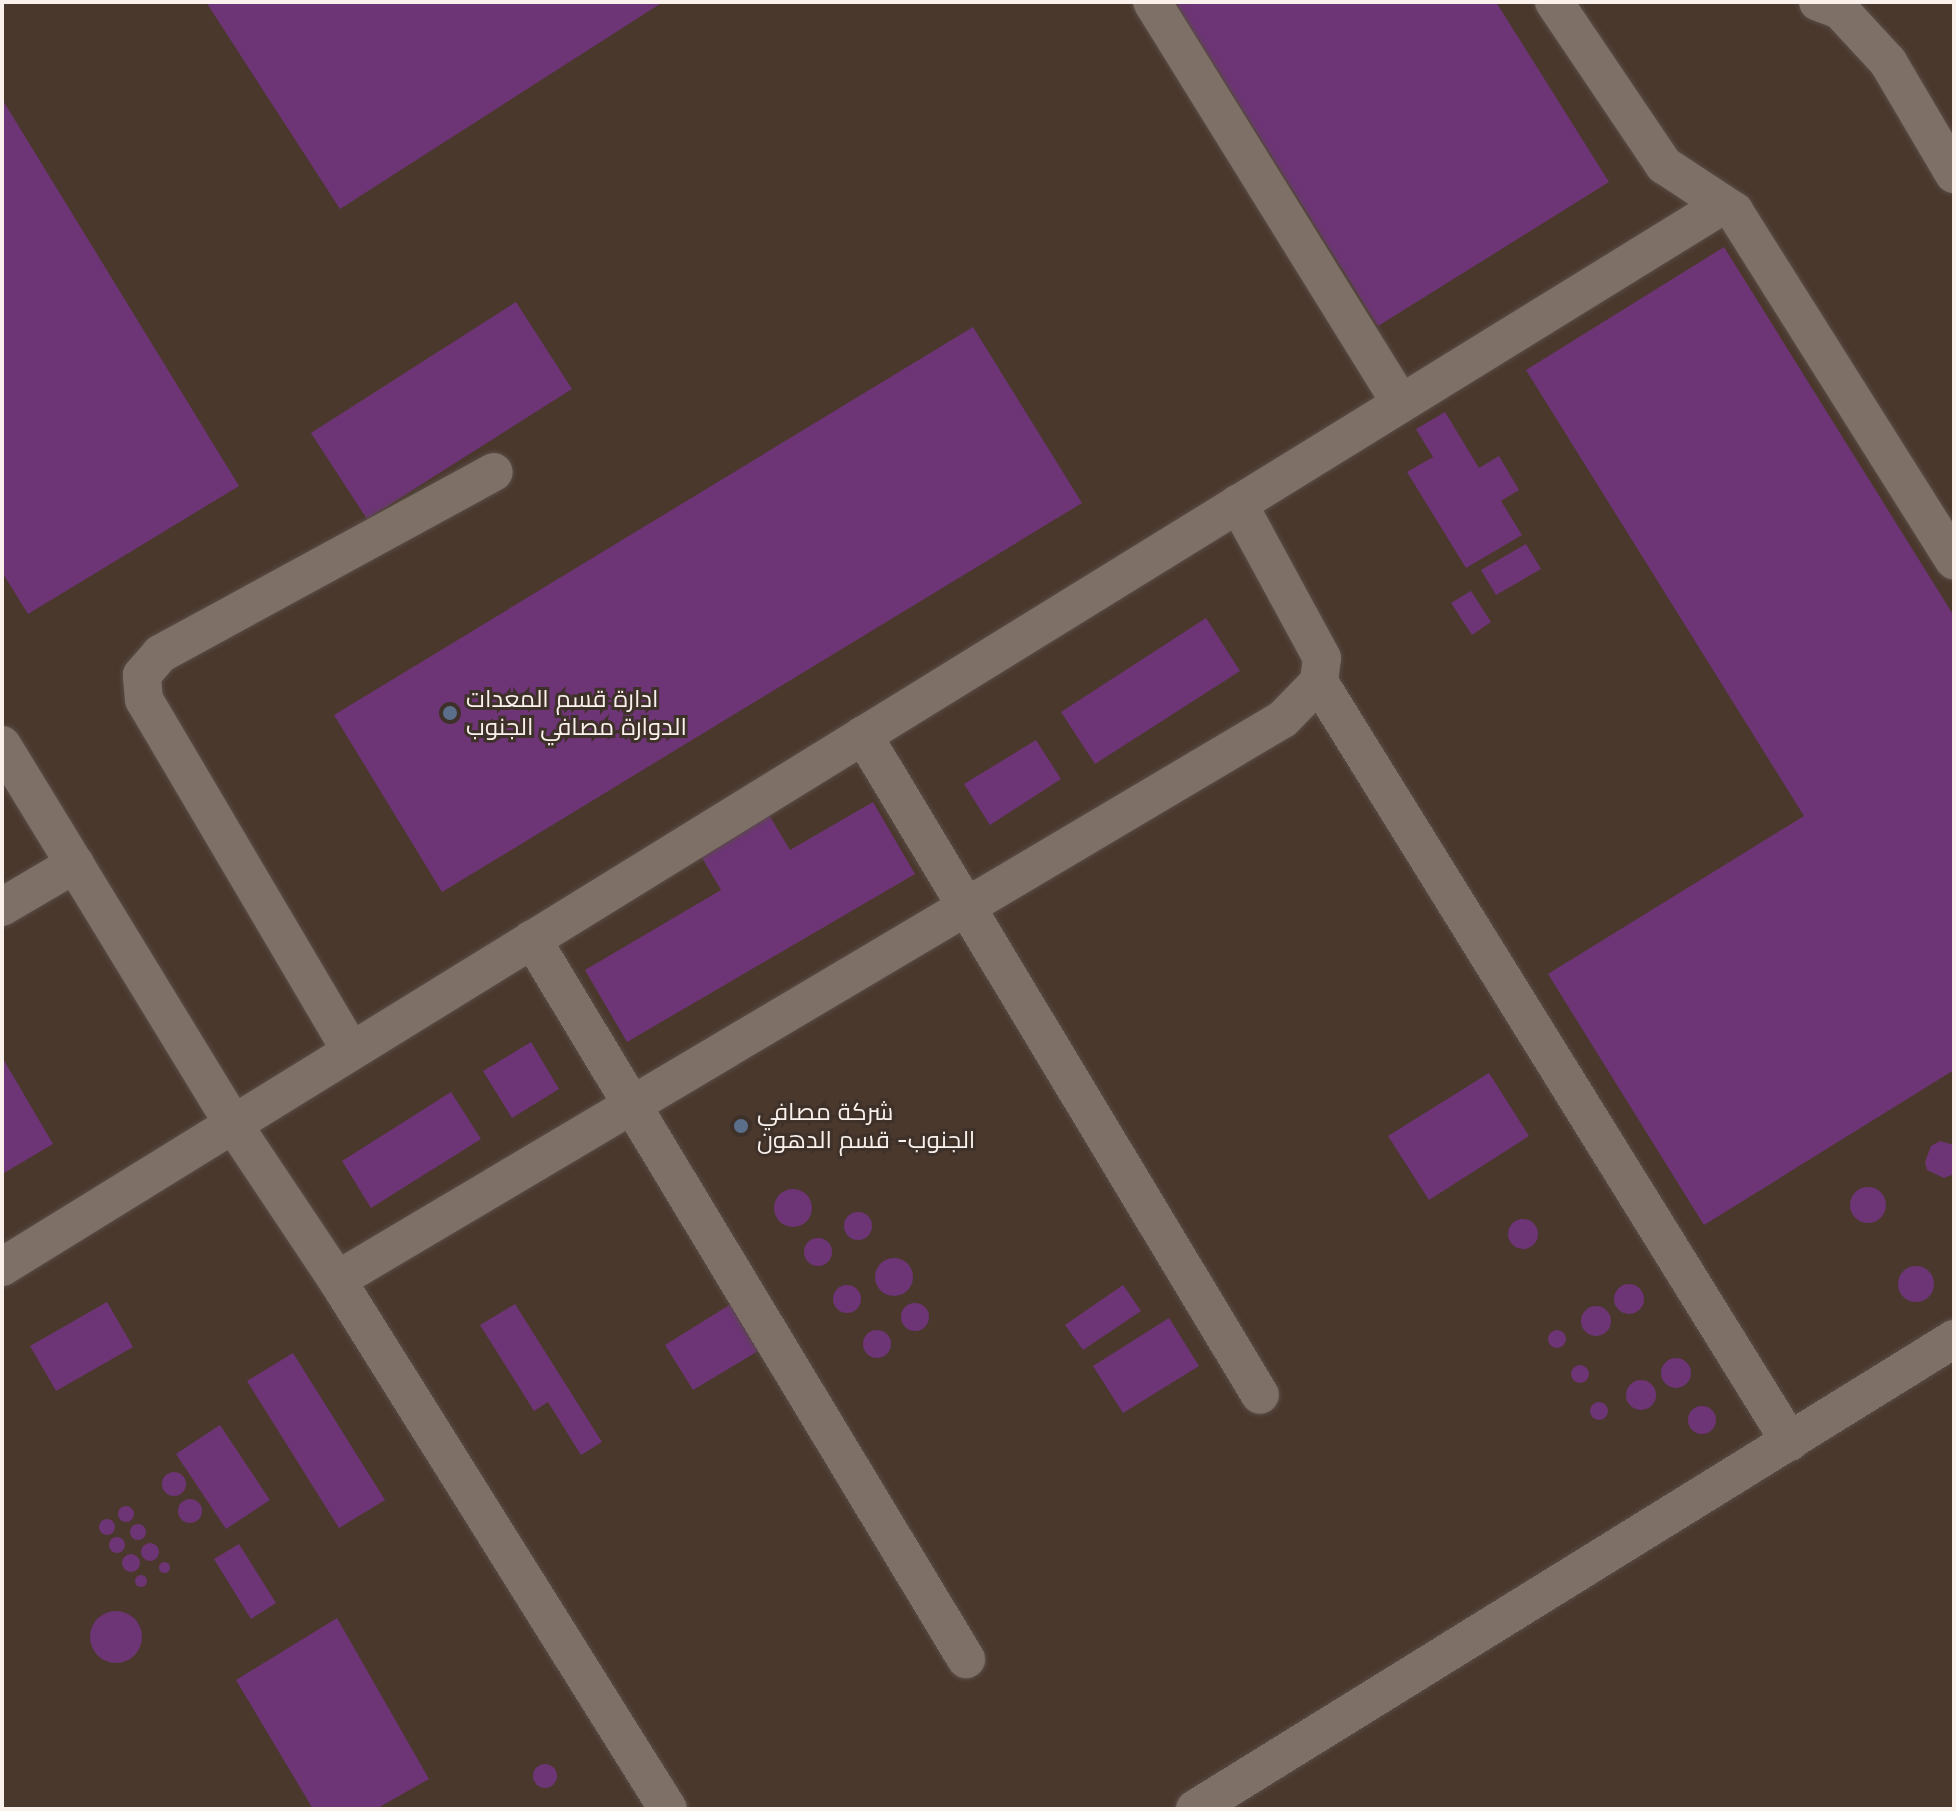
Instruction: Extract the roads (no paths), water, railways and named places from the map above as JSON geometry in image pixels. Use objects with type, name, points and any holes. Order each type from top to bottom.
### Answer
[{"type":"lane","points":[[1152,2],[1400,402]]},
{"type":"lane","points":[[1554,2],[1664,165],[1734,211],[1954,561]]},
{"type":"lane","points":[[1818,2],[1840,10],[1888,62],[1954,174]]},
{"type":"lane","points":[[2,1267],[1723,205]]},
{"type":"lane","points":[[351,1051],[144,700],[142,675],[160,654],[494,472]]},
{"type":"lane","points":[[337,1280],[1283,719],[1319,682],[1322,658],[1238,503]]},
{"type":"lane","points":[[1319,682],[1790,1442]]},
{"type":"lane","points":[[863,735],[1260,1395]]},
{"type":"lane","points":[[2,745],[233,1124],[337,1280],[668,1809]]},
{"type":"lane","points":[[2,907],[75,864]]},
{"type":"lane","points":[[532,939],[966,1659]]},
{"type":"lane","points":[[1195,1809],[1954,1339]]},
{"type":"place","name":"ادارة قسم المعدات الدوارة مصافي الجنوب","points":[[450,713]]},
{"type":"place","name":"شركة مصافي الجنوب- قسم الدهون","points":[[741,1126]]}]
